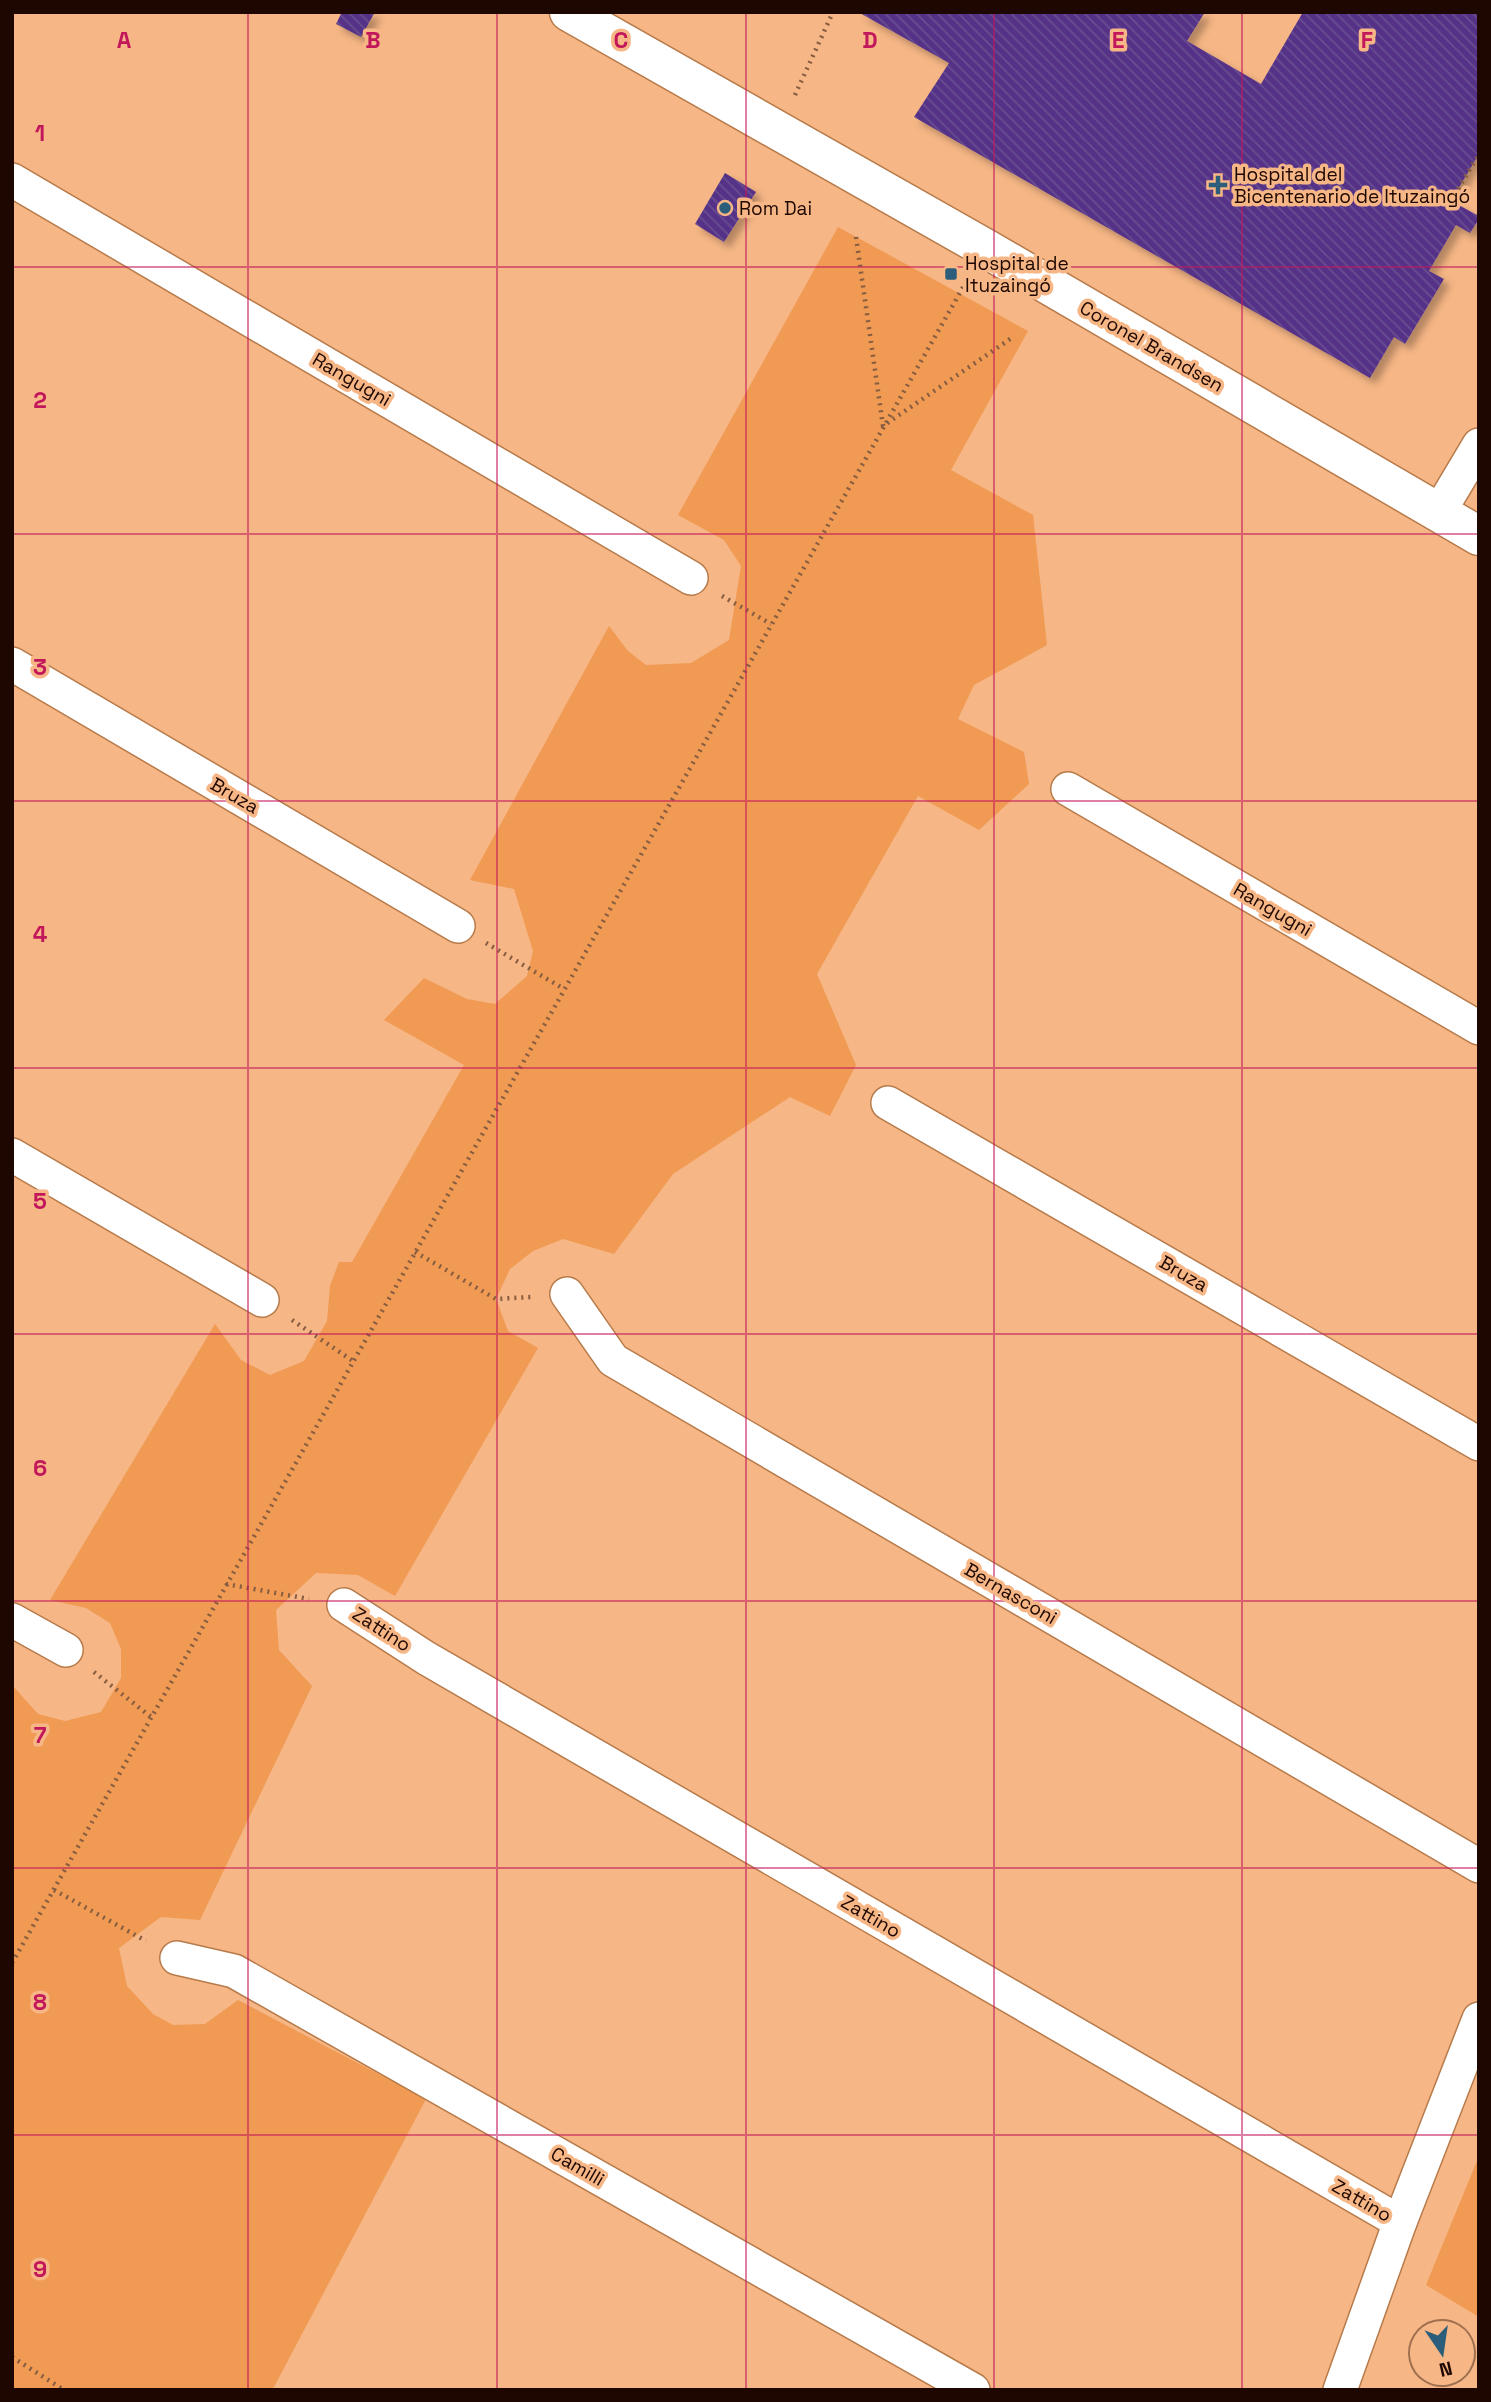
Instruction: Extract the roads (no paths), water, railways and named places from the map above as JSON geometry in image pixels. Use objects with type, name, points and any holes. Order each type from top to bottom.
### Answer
[{"type":"street","name":"Coronel Brandsen","points":[[569,12],[985,248],[1479,536]]},
{"type":"street","name":"Rangugni","points":[[12,180],[691,578]]},
{"type":"street","points":[[1439,512],[1479,445]]},
{"type":"street","name":"Bruza","points":[[12,664],[458,926]]},
{"type":"street","name":"Rangugni","points":[[1068,789],[1479,1028]]},
{"type":"street","name":"Bruza","points":[[888,1103],[1479,1444]]},
{"type":"street","points":[[12,1155],[262,1300]]},
{"type":"street","name":"Bernasconi","points":[[567,1294],[613,1360],[1479,1866]]},
{"type":"street","name":"Zattino","points":[[344,1605],[426,1658],[1400,2222]]},
{"type":"street","points":[[12,1620],[66,1650]]},
{"type":"street","name":"Camilli","points":[[177,1958],[234,1971],[973,2390]]},
{"type":"street","points":[[1340,2390],[1400,2222],[1479,2019]]},
{"type":"place","name":"Hospital del Bicentenario de Ituzaingó","points":[[1218,185]]},
{"type":"place","name":"Rom Dai","points":[[725,208]]},
{"type":"place","name":"Hospital de Ituzaingó","points":[[951,274]]}]
